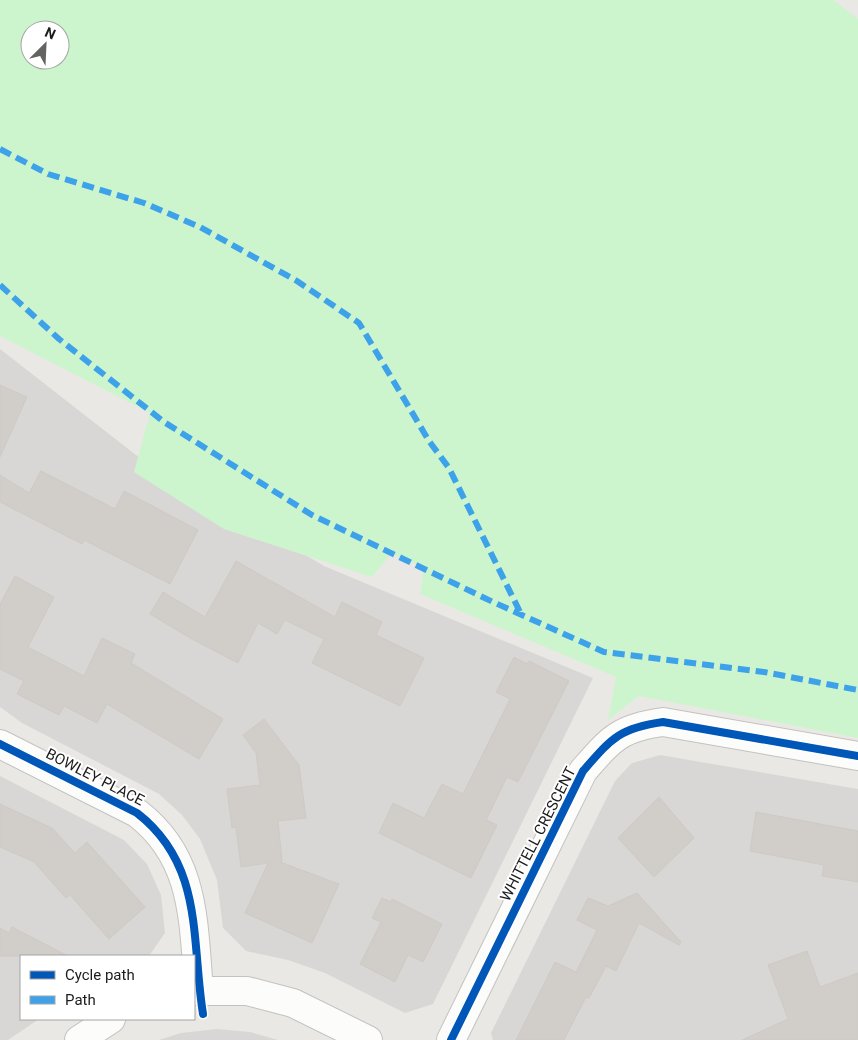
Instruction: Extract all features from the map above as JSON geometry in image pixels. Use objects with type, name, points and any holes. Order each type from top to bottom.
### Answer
[{"type":"street","name":"WHITTELL CRESCENT","points":[[451,1040],[583,771],[612,738],[637,726],[663,722],[858,756]]},
{"type":"street","name":"BOWLEY PLACE","points":[[0,744],[137,813],[151,824],[174,853],[188,888],[193,955]]},
{"type":"street","name":"BOWLEY PLACE","points":[[195,978],[196,991]]},
{"type":"street","points":[[196,991],[247,991],[293,1003],[368,1040]]},
{"type":"street","points":[[79,1040],[109,1020]]},
{"type":"shaded area","points":[[0,349],[136,455],[324,566],[593,678],[433,1004],[405,1013],[325,973],[288,960],[246,951],[223,928],[217,880],[200,839],[182,815],[159,794],[22,723],[0,707]]},
{"type":"shaded area","points":[[660,755],[858,789],[858,1040],[493,1040],[491,1033],[615,781],[632,763]]},
{"type":"shaded area","points":[[0,776],[124,840],[147,864],[161,895],[165,933],[150,955],[20,955],[20,1020],[38,1020],[8,1040],[0,1040]]},
{"type":"shaded area","points":[[217,1029],[250,1032],[278,1040],[159,1040],[181,1033]]},
{"type":"green space","points":[[0,0],[833,0],[858,19],[858,738],[639,696],[608,720],[616,677],[420,594],[424,567],[391,554],[372,577],[224,529],[134,472],[150,413],[0,336]]},
{"type":"building","points":[[0,385],[27,397],[0,457]]},
{"type":"building","points":[[41,471],[115,509],[124,491],[198,530],[170,584],[84,540],[82,544],[0,502],[0,475],[29,493]]},
{"type":"building","points":[[236,561],[335,617],[342,602],[382,622],[376,635],[424,658],[400,706],[312,663],[324,639],[285,620],[277,634],[258,623],[238,663],[190,638],[150,614],[163,592],[205,617]]},
{"type":"building","points":[[15,576],[54,597],[28,647],[84,676],[102,638],[135,654],[131,663],[223,719],[199,759],[107,704],[97,723],[64,706],[59,715],[17,694],[24,681],[0,669],[0,604]]},
{"type":"building","points":[[514,657],[527,664],[529,661],[569,681],[518,782],[507,777],[486,820],[497,825],[471,878],[379,833],[393,803],[424,818],[442,784],[463,794],[510,699],[496,692]]},
{"type":"building","points":[[264,719],[299,765],[306,818],[278,821],[282,861],[280,862],[339,884],[312,943],[245,913],[268,863],[241,867],[236,827],[232,828],[227,789],[260,785],[256,753],[243,735]]},
{"type":"building","points":[[659,797],[694,838],[654,877],[618,838]]},
{"type":"building","points":[[0,804],[52,828],[75,853],[87,842],[145,907],[109,939],[70,895],[66,898],[34,862],[0,847]]},
{"type":"building","points":[[756,812],[858,831],[858,882],[822,876],[824,865],[750,851]]},
{"type":"building","points":[[637,893],[681,942],[679,945],[639,923],[616,971],[606,966],[589,998],[586,997],[564,1040],[516,1040],[555,962],[576,972],[597,930],[577,920],[588,898],[608,906]]},
{"type":"building","points":[[382,898],[391,902],[392,899],[442,924],[423,962],[408,955],[395,982],[360,964],[381,922],[372,918]]},
{"type":"building","points":[[12,927],[66,955],[0,956],[0,928],[9,933]]},
{"type":"building","points":[[807,951],[820,987],[858,973],[858,1040],[742,1040],[788,1019],[768,965]]},
{"type":"marked path","points":[[0,149],[48,174],[144,203],[200,227],[297,281],[359,323],[429,441],[449,468],[522,616]]},
{"type":"marked path","points":[[0,285],[59,339],[164,422],[312,515],[493,602],[604,652],[764,672],[858,690]]},
{"type":"cycle path","points":[[451,1040],[583,771],[617,737],[636,728],[663,722],[858,756]]},
{"type":"cycle path","points":[[0,744],[137,813],[159,833],[174,856],[184,880],[191,905],[203,1014]]}]
